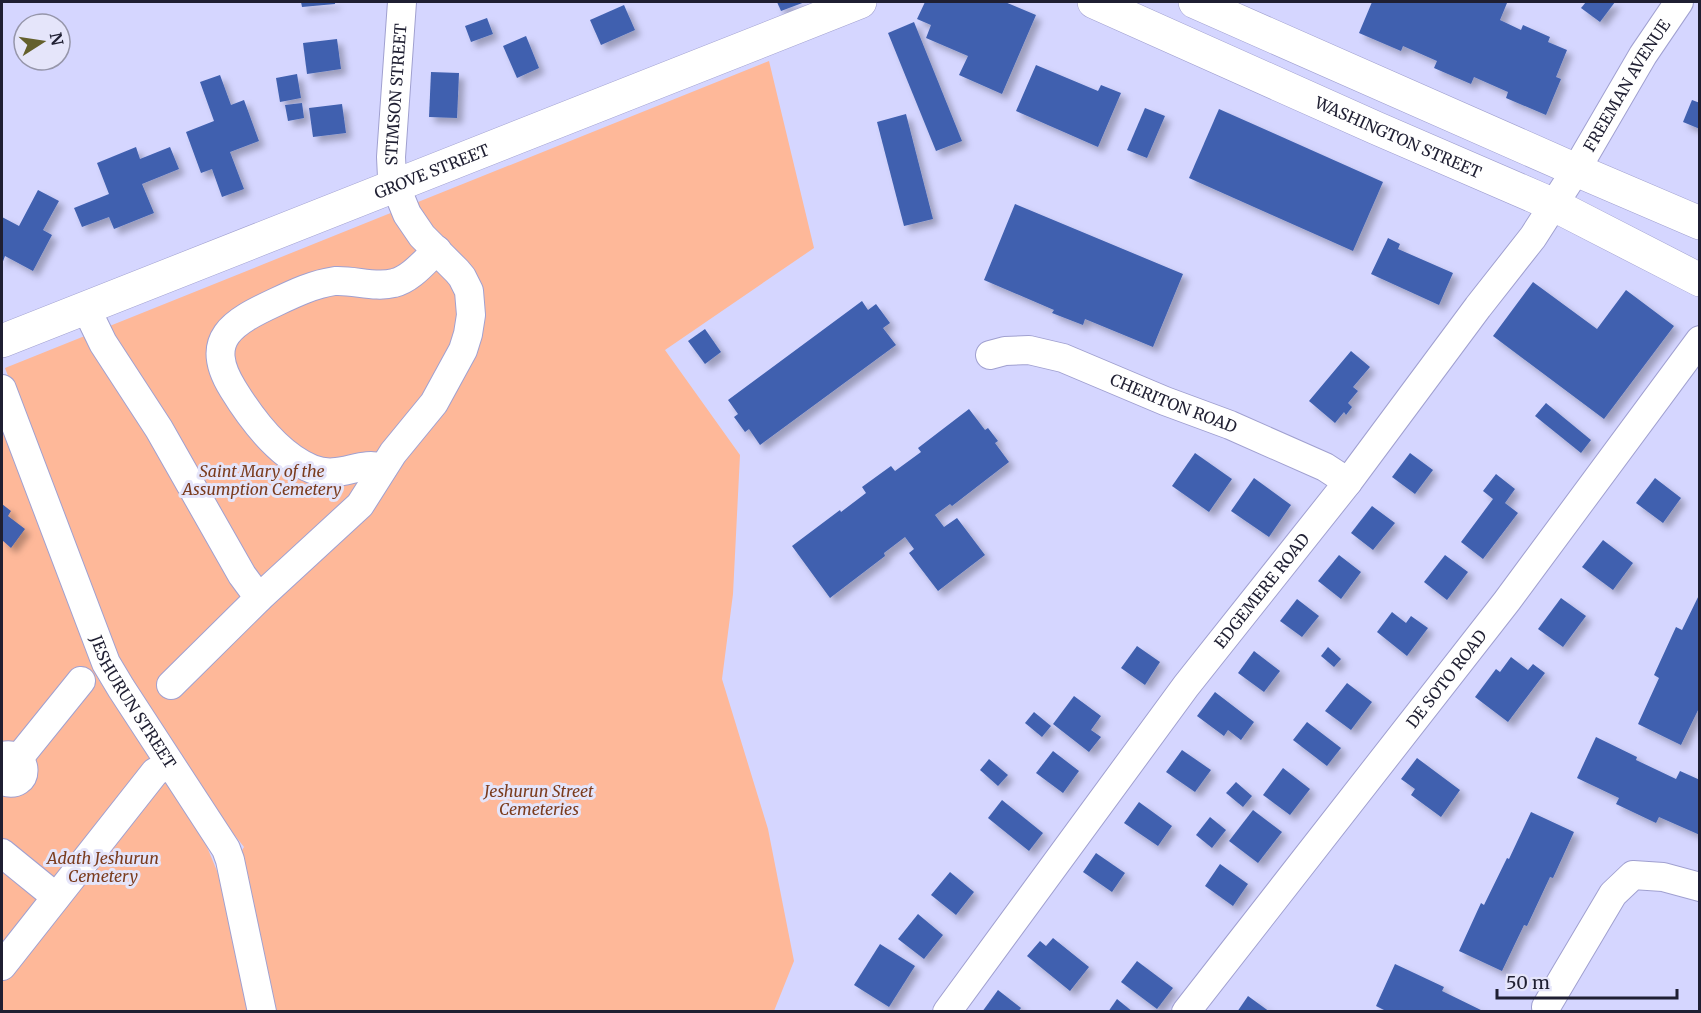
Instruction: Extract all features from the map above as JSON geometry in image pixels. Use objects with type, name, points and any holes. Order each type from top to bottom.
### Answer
[{"type":"main road","name":"GROVE STREET","points":[[2,341],[860,2]]},
{"type":"main road","name":"WASHINGTON STREET","points":[[1094,2],[1554,205],[1700,280]]},
{"type":"main road","points":[[1195,2],[1700,223]]},
{"type":"street","name":"STIMSON STREET","points":[[171,685],[259,598],[351,514],[368,494],[393,453],[434,403],[460,358],[468,334],[471,315],[469,291],[462,277],[413,225],[406,214],[392,177],[391,156],[402,2]]},
{"type":"street","name":"FREEMAN AVENUE","points":[[1575,170],[1643,55],[1679,2]]},
{"type":"street","name":"EDGEMERE ROAD","points":[[947,1011],[1186,686],[1348,482],[1489,292],[1533,237],[1575,170]]},
{"type":"street","points":[[383,468],[370,466],[328,473],[314,470],[292,458],[267,434],[234,392],[220,362],[221,347],[228,333],[239,322],[300,291],[334,282],[349,281],[380,285],[400,281],[437,250]]},
{"type":"street","points":[[86,308],[103,343],[159,429],[242,575],[259,598]]},
{"type":"street","name":"DE SOTO ROAD","points":[[1186,1011],[1499,611],[1700,340]]},
{"type":"street","name":"CHERITON ROAD","points":[[990,355],[1005,351],[1029,350],[1063,358],[1230,425],[1325,467],[1348,482]]},
{"type":"street","name":"JESHURUN STREET","points":[[2,390],[106,663],[226,849],[262,1011]]},
{"type":"street","points":[[2,781],[13,783],[22,778],[23,765],[10,758],[81,681]]},
{"type":"street","points":[[2,966],[155,772],[170,764]]},
{"type":"street","points":[[2,853],[56,897]]},
{"type":"street","points":[[1546,1007],[1613,894],[1633,875],[1663,877],[1700,886]]},
{"type":"green space","points":[[769,61],[814,248],[665,350],[740,455],[733,594],[722,679],[768,829],[794,961],[774,1011],[2,1011],[2,424],[98,679],[200,830],[222,883],[244,847],[197,788],[120,670],[5,368]]},
{"type":"building","points":[[301,2],[335,2],[335,4],[302,7]]},
{"type":"building","points":[[777,2],[805,2],[781,11]]},
{"type":"building","points":[[925,2],[1005,2],[1036,15],[1002,94],[959,75],[968,56],[926,38],[931,25],[917,19]]},
{"type":"building","points":[[1372,2],[1507,3],[1500,20],[1521,30],[1523,25],[1550,37],[1548,42],[1567,50],[1556,77],[1561,79],[1546,115],[1506,98],[1508,92],[1474,77],[1471,84],[1434,68],[1437,61],[1403,46],[1401,51],[1359,33]]},
{"type":"building","points":[[1586,2],[1615,2],[1600,22],[1581,8]]},
{"type":"building","points":[[624,5],[635,30],[601,45],[590,20]]},
{"type":"building","points":[[487,18],[493,34],[471,42],[465,26]]},
{"type":"building","points":[[914,22],[962,141],[936,151],[888,33]]},
{"type":"building","points":[[526,36],[539,68],[517,78],[503,46]]},
{"type":"building","points":[[337,39],[341,69],[307,74],[303,43]]},
{"type":"building","points":[[1036,65],[1098,91],[1101,85],[1121,93],[1098,147],[1016,111]]},
{"type":"building","points":[[431,72],[459,73],[457,118],[429,117]]},
{"type":"building","points":[[297,74],[301,98],[280,102],[276,78]]},
{"type":"building","points":[[220,75],[231,105],[244,100],[259,141],[230,152],[244,189],[222,197],[212,169],[201,173],[186,132],[214,121],[200,82]]},
{"type":"building","points":[[1692,100],[1700,103],[1700,129],[1683,122]]},
{"type":"building","points":[[302,103],[304,118],[288,121],[285,105]]},
{"type":"building","points":[[342,104],[346,133],[313,137],[309,108]]},
{"type":"building","points":[[1145,108],[1165,116],[1147,158],[1127,150]]},
{"type":"building","points":[[1219,109],[1383,182],[1353,251],[1189,178]]},
{"type":"building","points":[[906,114],[933,219],[904,226],[877,122]]},
{"type":"building","points":[[136,147],[140,159],[170,147],[179,169],[142,184],[154,213],[114,229],[109,217],[82,227],[74,208],[109,194],[97,163]]},
{"type":"building","points":[[38,190],[59,201],[43,230],[52,235],[33,271],[5,256],[2,264],[2,217],[19,226]]},
{"type":"building","points":[[1015,204],[1183,274],[1153,347],[1085,319],[1083,325],[1052,313],[1054,310],[984,280]]},
{"type":"building","points":[[1388,238],[1400,244],[1398,249],[1453,273],[1439,305],[1371,274]]},
{"type":"building","points":[[1533,282],[1597,329],[1626,290],[1674,326],[1604,419],[1493,336]]},
{"type":"building","points":[[862,301],[868,310],[876,304],[890,323],[883,328],[896,345],[760,445],[749,429],[745,432],[734,417],[738,414],[728,400]]},
{"type":"building","points":[[705,329],[721,352],[705,364],[688,341]]},
{"type":"building","points":[[1351,351],[1370,367],[1353,387],[1358,391],[1348,403],[1352,407],[1346,415],[1344,412],[1335,423],[1309,401]]},
{"type":"building","points":[[1546,403],[1591,440],[1581,453],[1535,416]]},
{"type":"building","points":[[969,409],[985,430],[988,428],[998,441],[995,443],[1009,462],[952,506],[950,504],[935,515],[944,527],[957,518],[985,555],[938,591],[909,553],[914,549],[905,537],[884,553],[885,556],[830,598],[792,546],[866,493],[862,487],[891,466],[895,471],[921,452],[918,448]]},
{"type":"building","points":[[1195,453],[1232,479],[1209,512],[1172,486]]},
{"type":"building","points":[[1410,453],[1433,470],[1415,494],[1392,477]]},
{"type":"building","points":[[1496,474],[1515,489],[1505,503],[1518,513],[1483,559],[1461,542],[1493,499],[1483,491]]},
{"type":"building","points":[[1254,478],[1291,505],[1269,537],[1231,511]]},
{"type":"building","points":[[1655,478],[1681,498],[1663,523],[1636,503]]},
{"type":"building","points":[[2,504],[11,511],[8,516],[25,529],[11,548],[2,540]]},
{"type":"building","points":[[1372,506],[1395,523],[1373,550],[1351,533]]},
{"type":"building","points":[[1603,540],[1633,563],[1613,590],[1582,567]]},
{"type":"building","points":[[1339,555],[1361,572],[1341,599],[1318,581]]},
{"type":"building","points":[[1445,555],[1468,572],[1447,600],[1424,582]]},
{"type":"building","points":[[1700,593],[1700,706],[1681,745],[1638,724],[1659,678],[1654,675],[1676,627],[1682,630]]},
{"type":"building","points":[[1561,598],[1586,616],[1563,647],[1538,629]]},
{"type":"building","points":[[1297,599],[1319,616],[1302,637],[1280,621]]},
{"type":"building","points":[[1392,612],[1406,623],[1411,616],[1428,628],[1407,656],[1377,632]]},
{"type":"building","points":[[1137,646],[1160,662],[1145,685],[1121,668]]},
{"type":"building","points":[[1328,647],[1341,659],[1334,667],[1321,656]]},
{"type":"building","points":[[1254,651],[1280,671],[1264,692],[1238,673]]},
{"type":"building","points":[[1511,657],[1528,670],[1533,664],[1545,673],[1508,722],[1475,697],[1496,669],[1500,672]]},
{"type":"building","points":[[1347,683],[1372,702],[1351,730],[1325,711]]},
{"type":"building","points":[[1215,692],[1254,722],[1241,740],[1228,730],[1224,736],[1197,716]]},
{"type":"building","points":[[1074,696],[1101,716],[1091,730],[1101,737],[1089,752],[1053,724]]},
{"type":"building","points":[[1034,712],[1051,726],[1042,737],[1025,723]]},
{"type":"building","points":[[1307,722],[1341,748],[1327,766],[1293,740]]},
{"type":"building","points":[[1596,737],[1676,779],[1680,771],[1700,780],[1700,835],[1659,817],[1656,823],[1616,804],[1619,798],[1577,778]]},
{"type":"building","points":[[1182,750],[1211,770],[1195,792],[1166,772]]},
{"type":"building","points":[[1053,751],[1079,771],[1063,793],[1036,773]]},
{"type":"building","points":[[1417,758],[1460,790],[1441,817],[1411,795],[1415,789],[1401,779]]},
{"type":"building","points":[[989,759],[1008,775],[998,786],[980,770]]},
{"type":"building","points":[[1283,768],[1310,789],[1290,815],[1263,795]]},
{"type":"building","points":[[1236,782],[1252,796],[1243,807],[1226,793]]},
{"type":"building","points":[[1002,800],[1043,833],[1029,851],[988,818]]},
{"type":"building","points":[[1139,802],[1172,826],[1158,846],[1124,823]]},
{"type":"building","points":[[1253,810],[1282,832],[1258,863],[1229,841]]},
{"type":"building","points":[[1531,812],[1574,832],[1553,878],[1550,877],[1527,926],[1524,925],[1502,971],[1459,951],[1481,903],[1484,905]]},
{"type":"building","points":[[1210,817],[1226,830],[1212,848],[1196,835]]},
{"type":"building","points":[[1096,853],[1125,873],[1112,892],[1083,872]]},
{"type":"building","points":[[1220,864],[1248,884],[1233,906],[1205,886]]},
{"type":"building","points":[[950,872],[974,892],[956,915],[931,895]]},
{"type":"building","points":[[918,914],[943,935],[924,959],[898,939]]},
{"type":"building","points":[[1053,938],[1089,967],[1070,991],[1027,956],[1040,941],[1046,946]]},
{"type":"building","points":[[880,944],[915,966],[889,1007],[854,985]]},
{"type":"building","points":[[1137,961],[1173,988],[1157,1009],[1121,982]]},
{"type":"building","points":[[1395,964],[1444,987],[1442,991],[1485,1012],[1388,1012],[1376,1006]]},
{"type":"building","points":[[998,990],[1021,1008],[1018,1012],[982,1012]]},
{"type":"building","points":[[1248,996],[1270,1012],[1237,1012]]},
{"type":"building","points":[[1117,999],[1133,1012],[1108,1012]]},
{"type":"park label","name":"Saint Mary of the Assumption Cemetery","points":[[262,480]]},
{"type":"park label","name":"Jeshurun Street Cemeteries","points":[[539,800]]},
{"type":"park label","name":"Adath Jeshurun Cemetery","points":[[103,867]]}]
